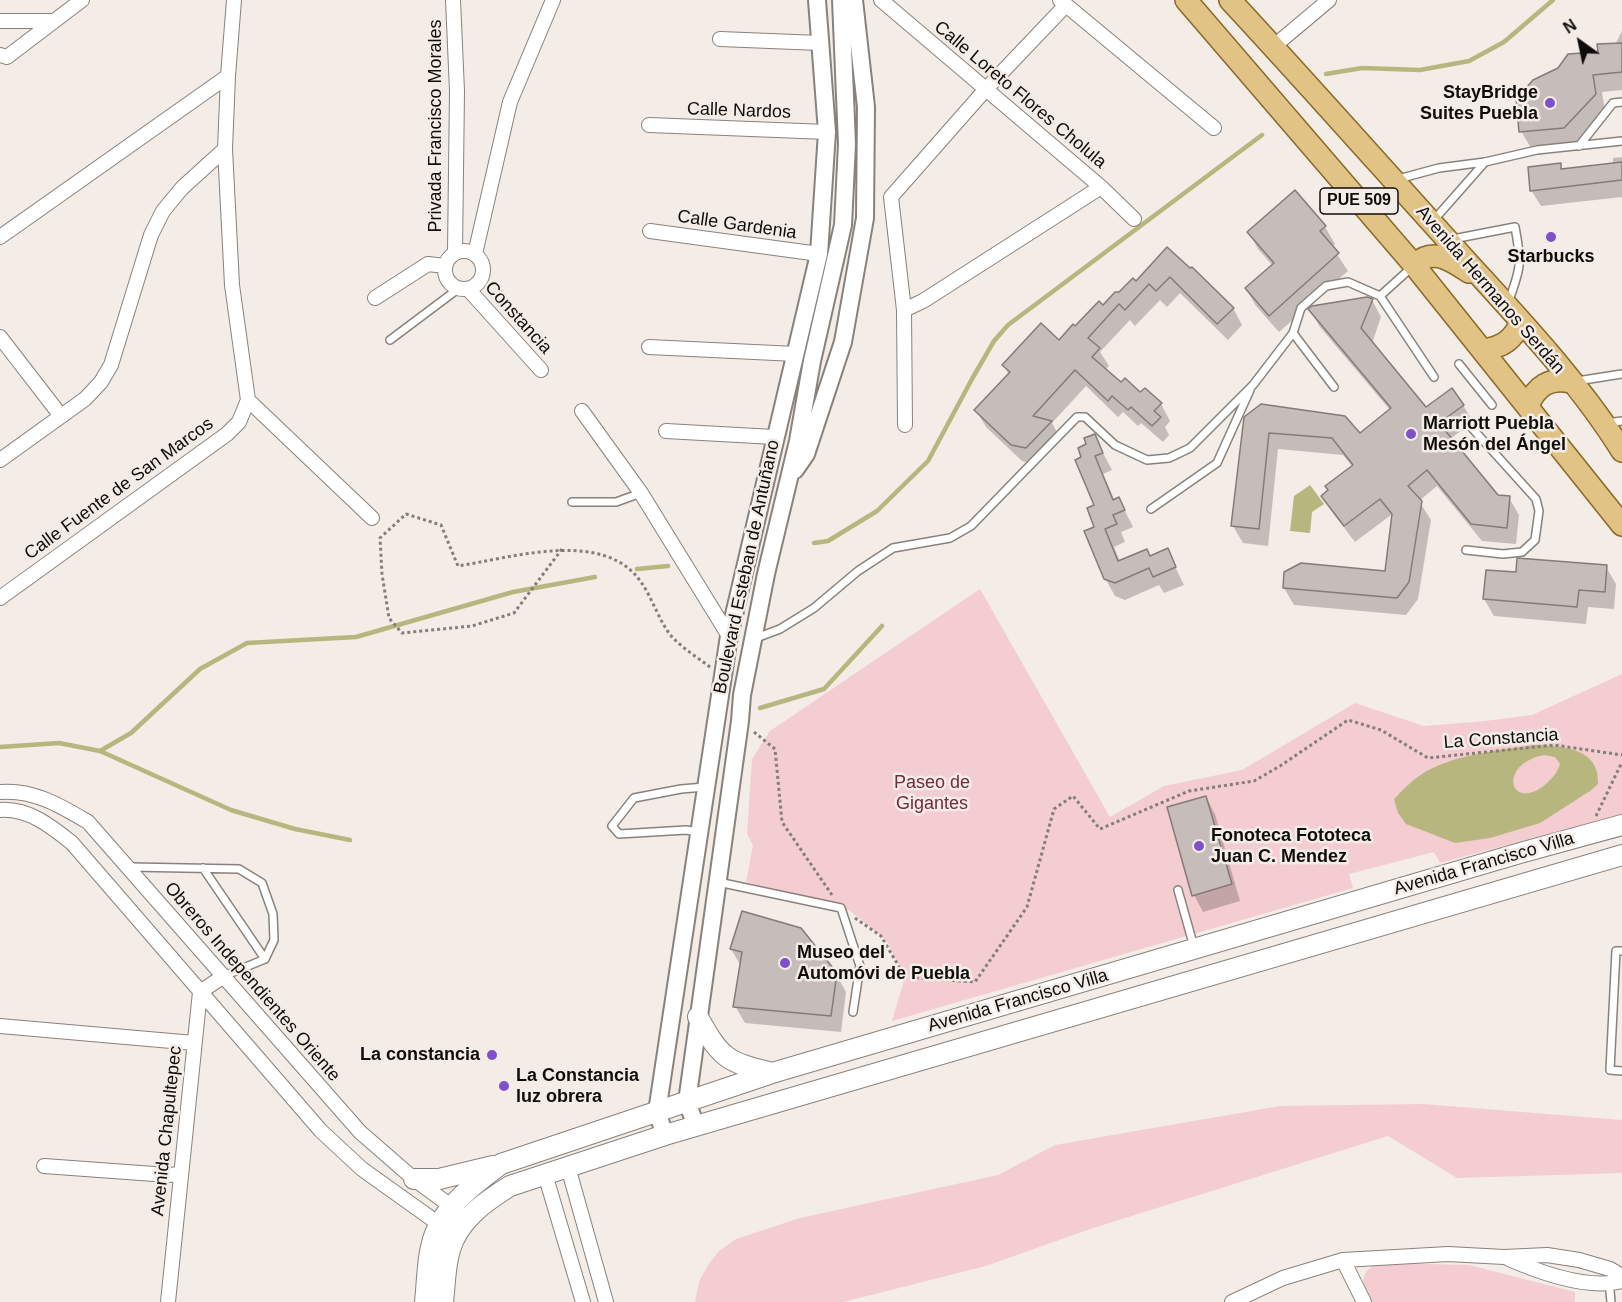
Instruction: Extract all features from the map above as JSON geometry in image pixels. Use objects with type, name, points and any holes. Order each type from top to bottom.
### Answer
[{"type":"main road","name":"PUE 509","points":[[1186,0],[1414,265],[1622,525]]},
{"type":"main road","name":"Avenida Hermanos Serdán","points":[[1230,0],[1507,305],[1571,382],[1613,422],[1622,451]]},
{"type":"main road","points":[[1414,265],[1430,255],[1444,258],[1486,284]]},
{"type":"main road","points":[[1483,350],[1507,343],[1516,333],[1521,322]]},
{"type":"main road","points":[[1528,406],[1532,395],[1549,381],[1571,382]]},
{"type":"main road","name":"Avenida Francisco Villa","points":[[439,1224],[452,1206],[501,1164],[772,1073],[1622,825]]},
{"type":"main road","name":"Avenida Francisco Villa","points":[[455,1236],[487,1200],[510,1186],[545,1174],[665,1135],[1622,855]]},
{"type":"main road","points":[[698,1017],[714,1046],[737,1064],[772,1073]]},
{"type":"main road","points":[[414,1179],[439,1179],[501,1164]]},
{"type":"main road","points":[[425,1302],[431,1246],[439,1224]]},
{"type":"main road","points":[[443,1302],[450,1251],[455,1236]]},
{"type":"street","points":[[0,55],[7,57],[53,21],[67,5],[82,0]]},
{"type":"street","points":[[234,0],[225,149],[232,285],[248,400],[372,518]]},
{"type":"street","name":"Privada Francisco Morales","points":[[453,0],[457,91],[455,252]]},
{"type":"street","points":[[475,254],[510,102],[553,0]]},
{"type":"street","name":"Boulevard Esteban de Antuñano","points":[[665,1135],[657,1112],[722,676],[774,437],[819,254],[827,132],[816,0]]},
{"type":"street","name":"Boulevard Esteban de Antuñano","points":[[696,1126],[687,1102],[742,695],[843,225],[848,144],[841,0]]},
{"type":"street","points":[[788,481],[806,454],[843,342],[865,218],[866,107],[854,0]]},
{"type":"street","name":"Calle Loreto Flores Cholula","points":[[881,0],[1101,188],[1134,219]]},
{"type":"street","points":[[1273,47],[1329,0]]},
{"type":"street","points":[[905,425],[904,310],[891,197],[1063,2],[1214,128]]},
{"type":"street","points":[[0,21],[53,21]]},
{"type":"street","points":[[720,39],[820,43]]},
{"type":"street","points":[[0,237],[228,76]]},
{"type":"street","name":"Calle Nardos","points":[[650,125],[827,132]]},
{"type":"street","points":[[0,460],[93,391],[111,364],[151,235],[163,211],[182,188],[225,149]]},
{"type":"street","points":[[904,310],[923,301],[1101,188]]},
{"type":"street","name":"Calle Gardenia","points":[[650,231],[819,254]]},
{"type":"street","points":[[469,251],[475,254],[480,259],[483,274],[475,286],[463,289],[450,284],[445,275],[445,266],[449,258],[455,252],[469,251]]},
{"type":"street","points":[[375,298],[428,264],[445,266]]},
{"type":"street","name":"Constancia","points":[[463,289],[541,370]]},
{"type":"street","points":[[0,337],[61,416]]},
{"type":"street","points":[[649,347],[796,354]]},
{"type":"street","name":"Calle Fuente de San Marcos","points":[[0,598],[227,434],[239,422],[248,400]]},
{"type":"street","points":[[582,411],[641,493],[729,636]]},
{"type":"street","points":[[666,430],[774,437]]},
{"type":"street","name":"Obreros Independientes Oriente","points":[[0,792],[11,791],[33,795],[60,805],[88,822],[360,1132],[414,1179],[468,1219]]},
{"type":"street","points":[[0,810],[9,809],[33,816],[49,824],[72,843],[321,1131],[362,1169],[455,1236]]},
{"type":"street","points":[[200,992],[224,976]]},
{"type":"street","name":"Avenida Chapultepec","points":[[168,1302],[200,992]]},
{"type":"street","points":[[0,1026],[194,1043]]},
{"type":"street","points":[[44,1166],[181,1174]]},
{"type":"street","points":[[568,1167],[606,1302]]},
{"type":"street","points":[[545,1174],[583,1302]]},
{"type":"street","points":[[1232,1302],[1283,1278],[1343,1260],[1448,1254],[1504,1257],[1547,1255],[1579,1260],[1610,1269],[1622,1276]]},
{"type":"street","points":[[1504,1257],[1543,1274],[1615,1283]]},
{"type":"street","points":[[1343,1260],[1364,1302]]},
{"type":"lane","points":[[1579,146],[1613,103],[1622,102]]},
{"type":"lane","points":[[1393,180],[1438,168],[1485,162],[1537,150],[1622,141]]},
{"type":"lane","points":[[1431,223],[1485,162]]},
{"type":"lane","points":[[1447,240],[1515,227],[1520,252],[1520,269],[1507,305]]},
{"type":"lane","points":[[1380,296],[1414,265]]},
{"type":"lane","points":[[754,639],[780,630],[814,608],[858,571],[893,548],[950,538],[971,526],[1077,417],[1085,417],[1115,445],[1147,460],[1169,458],[1190,448],[1252,385],[1293,333],[1301,308],[1326,286],[1348,282],[1380,296],[1434,376]]},
{"type":"lane","points":[[390,340],[463,289]]},
{"type":"lane","points":[[1293,333],[1334,387]]},
{"type":"lane","points":[[1459,364],[1492,405]]},
{"type":"lane","points":[[1571,382],[1622,374]]},
{"type":"lane","points":[[1151,508],[1217,463],[1252,385]]},
{"type":"lane","points":[[1466,550],[1503,554],[1522,552],[1535,540],[1539,512],[1536,499],[1471,427]]},
{"type":"lane","points":[[572,502],[616,501],[641,493]]},
{"type":"lane","points":[[699,832],[686,830],[619,834],[612,826],[634,798],[705,787]]},
{"type":"lane","points":[[127,867],[240,869],[262,883],[273,914],[274,940],[265,959],[224,976]]},
{"type":"lane","points":[[203,868],[265,959]]},
{"type":"lane","points":[[717,882],[842,908],[860,966],[853,1012]]},
{"type":"lane","points":[[1178,890],[1195,949]]},
{"type":"lane","points":[[1622,951],[1616,951],[1610,1070],[1622,1071]]},
{"type":"lane","points":[[1610,1269],[1615,1283],[1611,1302]]},
{"type":"path","points":[[562,549],[514,613],[472,626],[402,633],[389,618],[382,574],[380,538],[406,514],[441,525],[458,566],[562,549],[594,553],[625,565],[640,581],[673,638],[722,676]]},
{"type":"path","name":"La Constancia","points":[[842,908],[881,936],[905,977],[975,982],[1027,907],[1054,809],[1073,796],[1100,829],[1189,791],[1254,781],[1348,720],[1381,730],[1428,758],[1554,745],[1622,755]]},
{"type":"path","points":[[740,721],[775,749],[782,822],[842,908]]},
{"type":"path","points":[[1595,819],[1622,762]]},
{"type":"green space","name":"Paseo de Gigantes","points":[[980,589],[1110,817],[1164,786],[1242,770],[1355,703],[1424,726],[1485,721],[1532,715],[1622,674],[1622,814],[1440,863],[1434,852],[1349,874],[1353,888],[892,1021],[905,977],[886,940],[849,910],[746,882],[753,845],[747,834],[752,759],[770,731]]},
{"type":"green space","points":[[1423,1104],[1622,1120],[1622,1173],[1457,1178],[1388,1136],[1090,1229],[986,1266],[843,1302],[695,1302],[699,1282],[708,1265],[719,1251],[736,1239],[800,1218],[998,1175],[1055,1145],[1280,1106]]},
{"type":"green space","points":[[1387,1263],[1469,1265],[1575,1292],[1575,1302],[1369,1302],[1364,1287],[1364,1275],[1372,1267]]},
{"type":"shaded area","points":[[1310,485],[1324,504],[1312,512],[1310,533],[1290,531],[1294,496]]},
{"type":"shaded area","points":[[1535,745],[1578,751],[1593,763],[1597,772],[1598,784],[1540,823],[1490,838],[1455,843],[1406,824],[1398,813],[1394,799],[1414,780],[1434,768],[1477,754]],"holes":[[[1544,755],[1555,757],[1560,764],[1559,768],[1545,785],[1531,793],[1522,793],[1516,789],[1513,783],[1514,775],[1520,767],[1529,760]]]},
{"type":"building","points":[[1622,43],[1622,72],[1593,75],[1596,94],[1564,128],[1519,132],[1516,99],[1533,80],[1558,68],[1568,54],[1598,52],[1597,44]]},
{"type":"building","points":[[1622,162],[1622,180],[1530,191],[1528,167],[1561,163],[1561,169]]},
{"type":"building","points":[[1295,190],[1326,226],[1320,231],[1339,253],[1269,316],[1245,288],[1274,263],[1247,232]]},
{"type":"building","points":[[1167,247],[1190,268],[1192,267],[1234,308],[1217,324],[1170,277],[1156,291],[1149,284],[1125,310],[1119,304],[1088,338],[1100,348],[1092,357],[1121,382],[1125,378],[1140,392],[1145,388],[1162,403],[1154,411],[1161,417],[1152,426],[1131,407],[1128,410],[1112,396],[1108,401],[1075,370],[1033,416],[1052,421],[1026,448],[1011,445],[974,410],[1010,372],[1002,365],[1041,323],[1059,340],[1099,301],[1103,305],[1133,278],[1136,281]]},
{"type":"building","points":[[1367,297],[1373,299],[1361,328],[1426,407],[1452,388],[1464,405],[1439,423],[1498,495],[1510,496],[1507,528],[1471,524],[1427,470],[1408,486],[1422,501],[1409,582],[1397,598],[1283,588],[1284,572],[1301,563],[1385,571],[1392,514],[1380,499],[1344,526],[1321,496],[1328,490],[1325,486],[1353,465],[1332,438],[1269,433],[1259,529],[1231,526],[1244,417],[1261,404],[1345,416],[1360,433],[1391,408],[1308,309],[1312,306]]},
{"type":"building","points":[[1095,434],[1103,453],[1095,456],[1113,500],[1119,497],[1125,510],[1113,515],[1117,524],[1105,529],[1118,561],[1147,549],[1150,556],[1168,548],[1176,567],[1153,577],[1149,568],[1115,583],[1104,579],[1084,531],[1094,527],[1087,508],[1094,505],[1075,460],[1081,457],[1078,448],[1086,444],[1084,438]]},
{"type":"building","points":[[1517,558],[1607,565],[1605,592],[1579,590],[1577,607],[1483,599],[1486,570],[1516,572]]},
{"type":"building","name":"Fonoteca Fototeca Juan C. Mendez","points":[[1206,796],[1232,884],[1192,896],[1167,807]]},
{"type":"building","points":[[742,911],[801,928],[837,973],[831,1016],[733,1007],[742,952],[730,949]]},
{"type":"waterway","points":[[1326,74],[1362,68],[1420,70],[1469,61],[1504,42],[1553,0]]},
{"type":"waterway","points":[[814,543],[828,541],[877,511],[928,461],[994,341],[1008,325],[1262,135]]},
{"type":"waterway","points":[[637,569],[668,566]]},
{"type":"waterway","points":[[0,747],[59,743],[100,751],[131,733],[200,669],[247,643],[356,637],[513,592],[595,577]]},
{"type":"waterway","points":[[760,708],[824,689],[882,626]]},
{"type":"waterway","points":[[100,751],[231,810],[295,829],[350,840]]},
{"type":"place","name":"StayBridge Suites Puebla","points":[[1550,103]]},
{"type":"place","name":"Starbucks","points":[[1551,237]]},
{"type":"place","name":"Marriott Puebla Mesón del Ángel","points":[[1411,434]]},
{"type":"place","name":"Fonoteca Fototeca Juan C. Mendez","points":[[1199,846]]},
{"type":"place","name":"Museo del Automóvi de Puebla","points":[[785,963]]},
{"type":"place","name":"La constancia","points":[[492,1055]]},
{"type":"place","name":"La Constancia luz obrera","points":[[504,1086]]}]
